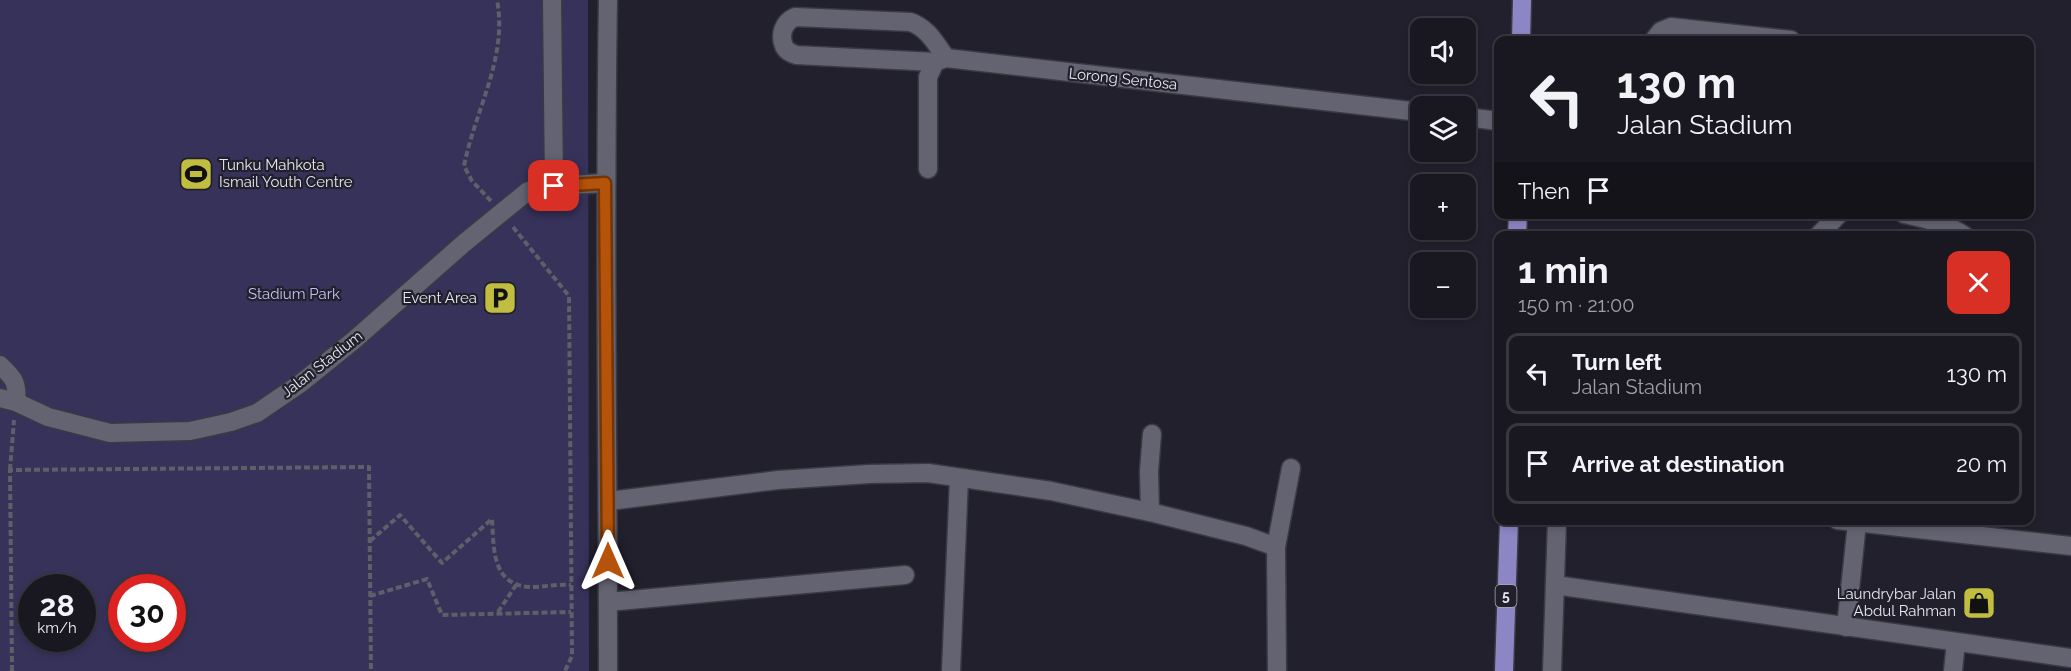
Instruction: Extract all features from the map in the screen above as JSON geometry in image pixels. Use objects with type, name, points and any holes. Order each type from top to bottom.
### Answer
[{"type":"main road","points":[[1521,36],[1522,0]]},
{"type":"main road","name":"5","points":[[1504,671],[1509,525]]},
{"type":"street","points":[[552,0],[554,186]]},
{"type":"street","points":[[608,0],[605,183],[609,501],[608,671]]},
{"type":"street","name":"Lorong Sentosa","points":[[940,60],[926,31],[919,24],[910,22],[795,17],[783,26],[783,45],[795,55],[940,60],[1410,111]]},
{"type":"street","points":[[1657,36],[1661,31],[1671,27],[1754,36]]},
{"type":"street","points":[[928,169],[928,77],[940,60]]},
{"type":"street","points":[[1476,118],[1494,120]]},
{"type":"street","name":"Jalan Stadium","points":[[8,400],[48,417],[110,434],[190,431],[231,422],[257,413],[301,383],[336,355],[528,191],[554,186],[605,183]]},
{"type":"street","points":[[1823,231],[1834,219]]},
{"type":"street","points":[[1927,219],[1951,226],[1958,231]]},
{"type":"street","points":[[0,365],[13,377],[17,390],[8,400]]},
{"type":"street","points":[[1150,512],[1149,471],[1152,434]]},
{"type":"street","points":[[1277,671],[1276,547],[1291,468]]},
{"type":"street","points":[[609,501],[778,480],[928,473],[1051,491],[1150,512],[1246,536],[1276,547]]},
{"type":"street","points":[[951,671],[959,478]]},
{"type":"street","points":[[1552,671],[1557,525]]},
{"type":"street","points":[[1846,627],[1857,525]]},
{"type":"street","points":[[1876,525],[2071,546]]},
{"type":"street","points":[[608,602],[905,575]]},
{"type":"street","points":[[1555,585],[2071,658]]},
{"type":"street","points":[[1953,671],[1956,642]]},
{"type":"path","points":[[497,0],[500,33],[494,67],[464,166],[472,181],[501,212],[569,296],[572,656],[565,671]]},
{"type":"path","points":[[8,400],[12,671]]},
{"type":"path","points":[[10,470],[369,467],[371,671]]},
{"type":"path","points":[[370,541],[400,515],[442,563],[492,519],[494,559],[501,572],[516,585],[571,585]]},
{"type":"path","points":[[370,596],[427,579],[442,615],[571,612]]},
{"type":"path","points":[[498,613],[516,585]]},
{"type":"green space","name":"Stadium Park","points":[[0,0],[588,0],[589,671],[0,671]]},
{"type":"place","name":"Tunku Mahkota Ismail Youth Centre","points":[[196,174]]},
{"type":"place","name":"Event Area","points":[[500,298]]},
{"type":"place","name":"Laundrybar Jalan Abdul Rahman","points":[[1979,603]]},
{"type":"route","points":[[554,186],[605,183],[608,561]]}]
